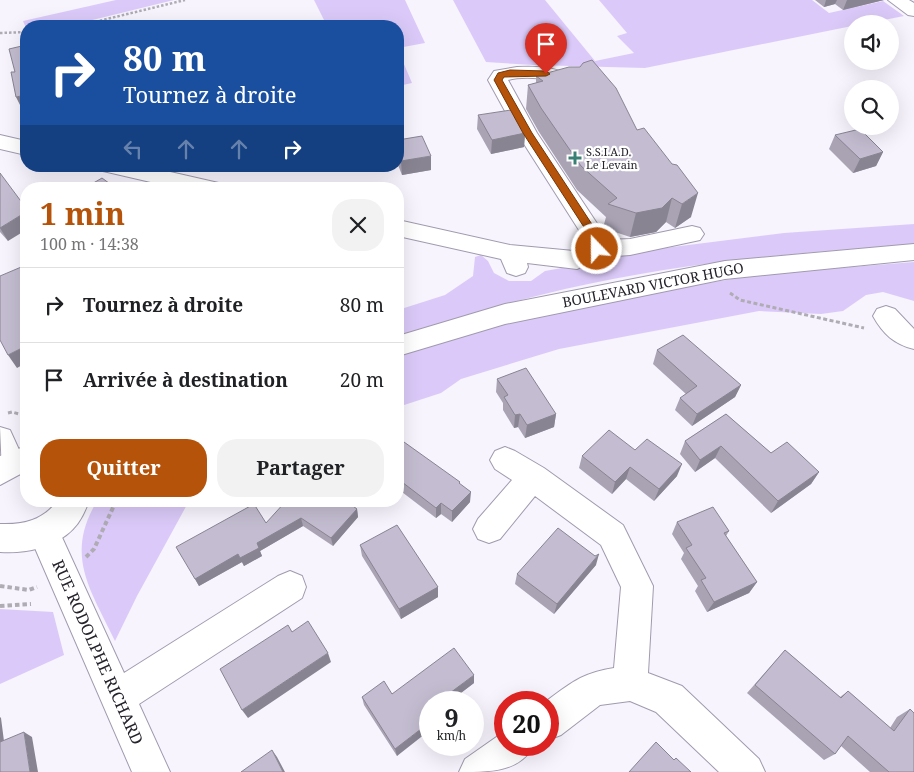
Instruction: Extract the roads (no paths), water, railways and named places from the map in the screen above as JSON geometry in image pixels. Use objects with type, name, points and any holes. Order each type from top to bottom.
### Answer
[{"type":"street","points":[[897,0],[914,11]]},
{"type":"street","points":[[569,85],[567,80],[560,76],[546,74],[510,73],[501,75],[498,80],[527,133],[596,238],[597,249]]},
{"type":"street","points":[[0,142],[20,147]]},
{"type":"street","points":[[138,172],[183,182]]},
{"type":"street","points":[[404,230],[513,260],[577,260],[597,249],[630,247],[692,234]]},
{"type":"street","name":"BOULEVARD VICTOR HUGO","points":[[404,344],[505,314],[698,275],[805,261],[914,252]]},
{"type":"street","points":[[886,316],[910,338]]},
{"type":"street","points":[[505,460],[532,477],[612,535],[638,586],[630,683]]},
{"type":"street","points":[[489,529],[532,477]]},
{"type":"street","points":[[0,538],[15,540],[44,532],[60,521],[72,507]]},
{"type":"street","name":"RUE RODOLPHE RICHARD","points":[[44,532],[151,772]]},
{"type":"street","points":[[118,697],[290,587]]},
{"type":"street","points":[[559,714],[593,689],[630,683],[669,699],[746,772]]},
{"type":"street","points":[[478,772],[501,756]]},
{"type":"place","name":"S.S.I.A.D. Le Levain","points":[[575,158]]}]
